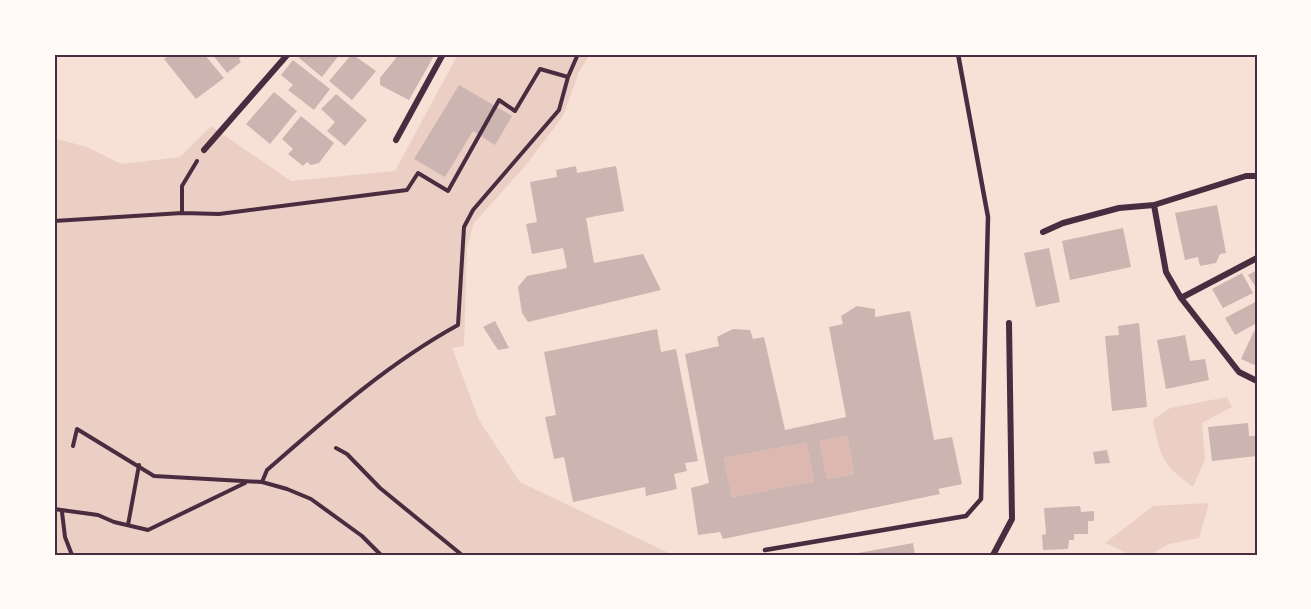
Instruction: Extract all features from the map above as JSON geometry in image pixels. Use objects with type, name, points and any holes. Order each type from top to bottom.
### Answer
[{"type":"street","points":[[204,150],[288,54]]},
{"type":"street","points":[[396,140],[443,54]]},
{"type":"street","points":[[1043,232],[1063,223],[1119,208],[1154,205],[1246,176],[1257,176]]},
{"type":"street","points":[[1154,205],[1166,272],[1181,298],[1239,372],[1257,381]]},
{"type":"street","points":[[1181,298],[1257,258]]},
{"type":"street","points":[[993,555],[1012,519],[1009,323]]},
{"type":"lane","points":[[765,550],[966,516],[981,499],[988,217],[958,54]]},
{"type":"path","points":[[262,482],[267,470],[345,401],[425,343],[458,325],[464,227],[473,210],[559,110],[568,77],[578,54]]},
{"type":"path","points":[[54,221],[182,213],[219,214],[407,190],[418,173],[448,190],[499,100],[515,111],[540,69],[568,77]]},
{"type":"path","points":[[182,213],[182,186],[204,150]]},
{"type":"path","points":[[72,427],[154,476],[262,482],[311,499],[362,536],[381,555]]},
{"type":"path","points":[[73,446],[77,429]]},
{"type":"path","points":[[336,448],[347,454],[380,488],[462,555]]},
{"type":"path","points":[[128,525],[139,465]]},
{"type":"path","points":[[54,509],[98,516],[148,530],[245,482]]},
{"type":"path","points":[[62,512],[65,537],[72,555]]},
{"type":"shaded area","points":[[458,54],[590,54],[579,72],[563,116],[526,165],[474,223],[467,247],[464,346],[452,348],[479,420],[520,482],[673,555],[54,555],[54,138],[87,147],[121,164],[180,157],[211,126],[291,181],[395,171]]},
{"type":"shaded area","points":[[1227,397],[1232,407],[1202,423],[1205,460],[1193,487],[1164,459],[1153,420],[1170,408]]},
{"type":"shaded area","points":[[847,436],[854,474],[827,479],[820,441]]},
{"type":"shaded area","points":[[806,443],[814,481],[732,497],[724,458]]},
{"type":"shaded area","points":[[1209,503],[1199,538],[1169,544],[1150,555],[1131,555],[1105,543],[1153,506]]},
{"type":"building","points":[[171,54],[204,54],[224,78],[196,99],[164,59]]},
{"type":"building","points":[[212,54],[243,54],[239,59],[241,62],[227,73]]},
{"type":"building","points":[[303,54],[340,54],[322,77],[299,58]]},
{"type":"building","points":[[352,54],[376,71],[352,100],[329,81]]},
{"type":"building","points":[[399,54],[435,54],[409,100],[380,85],[380,78]]},
{"type":"building","points":[[293,60],[330,89],[314,110],[288,90],[293,85],[281,75]]},
{"type":"building","points":[[459,85],[512,116],[495,145],[473,131],[445,177],[414,159]]},
{"type":"building","points":[[274,92],[297,111],[270,144],[246,124]]},
{"type":"building","points":[[336,94],[367,120],[345,146],[327,131],[335,122],[321,109]]},
{"type":"building","points":[[301,116],[334,143],[319,163],[311,165],[307,162],[303,166],[288,154],[293,149],[282,139]]},
{"type":"building","points":[[576,166],[577,173],[616,166],[624,211],[586,218],[594,263],[643,254],[661,290],[528,322],[522,313],[518,287],[527,276],[567,268],[563,248],[532,254],[526,224],[537,222],[530,182],[557,177],[556,170]]},
{"type":"building","points":[[1217,205],[1226,253],[1220,254],[1216,263],[1200,266],[1198,257],[1185,260],[1175,213]]},
{"type":"building","points":[[1123,228],[1131,267],[1070,280],[1062,241]]},
{"type":"building","points":[[1049,248],[1060,302],[1036,307],[1024,253]]},
{"type":"building","points":[[1257,270],[1257,289],[1248,275]]},
{"type":"building","points":[[1242,273],[1253,293],[1223,308],[1212,289]]},
{"type":"building","points":[[1257,301],[1257,323],[1235,335],[1225,318]]},
{"type":"building","points":[[857,306],[875,309],[875,317],[910,311],[934,440],[952,437],[962,484],[938,489],[940,494],[723,539],[720,532],[698,535],[691,488],[709,483],[685,354],[719,346],[717,337],[733,329],[750,330],[753,339],[764,337],[785,430],[846,417],[829,327],[843,324],[841,316]],"holes":[[[847,436],[854,474],[827,479],[820,441]],[[806,443],[814,481],[732,497],[724,458]]]},
{"type":"building","points":[[495,321],[509,348],[498,350],[483,327]]},
{"type":"building","points":[[1139,323],[1147,407],[1112,411],[1105,336],[1119,335],[1118,326]]},
{"type":"building","points":[[657,329],[661,352],[676,349],[698,461],[685,463],[687,471],[674,474],[677,489],[646,496],[645,487],[573,502],[564,457],[554,459],[545,417],[556,415],[544,352]]},
{"type":"building","points":[[1254,331],[1257,332],[1257,366],[1241,359]]},
{"type":"building","points":[[1185,335],[1190,361],[1205,359],[1209,380],[1166,389],[1157,340]]},
{"type":"building","points":[[1248,423],[1249,436],[1257,436],[1257,456],[1212,461],[1208,427]]},
{"type":"building","points":[[1107,450],[1110,463],[1095,464],[1093,452]]},
{"type":"building","points":[[1080,506],[1081,512],[1094,511],[1094,521],[1088,521],[1088,534],[1074,534],[1074,540],[1069,540],[1068,549],[1043,550],[1042,535],[1046,534],[1044,508]]},
{"type":"building","points":[[913,543],[915,555],[853,555],[853,554]]}]
